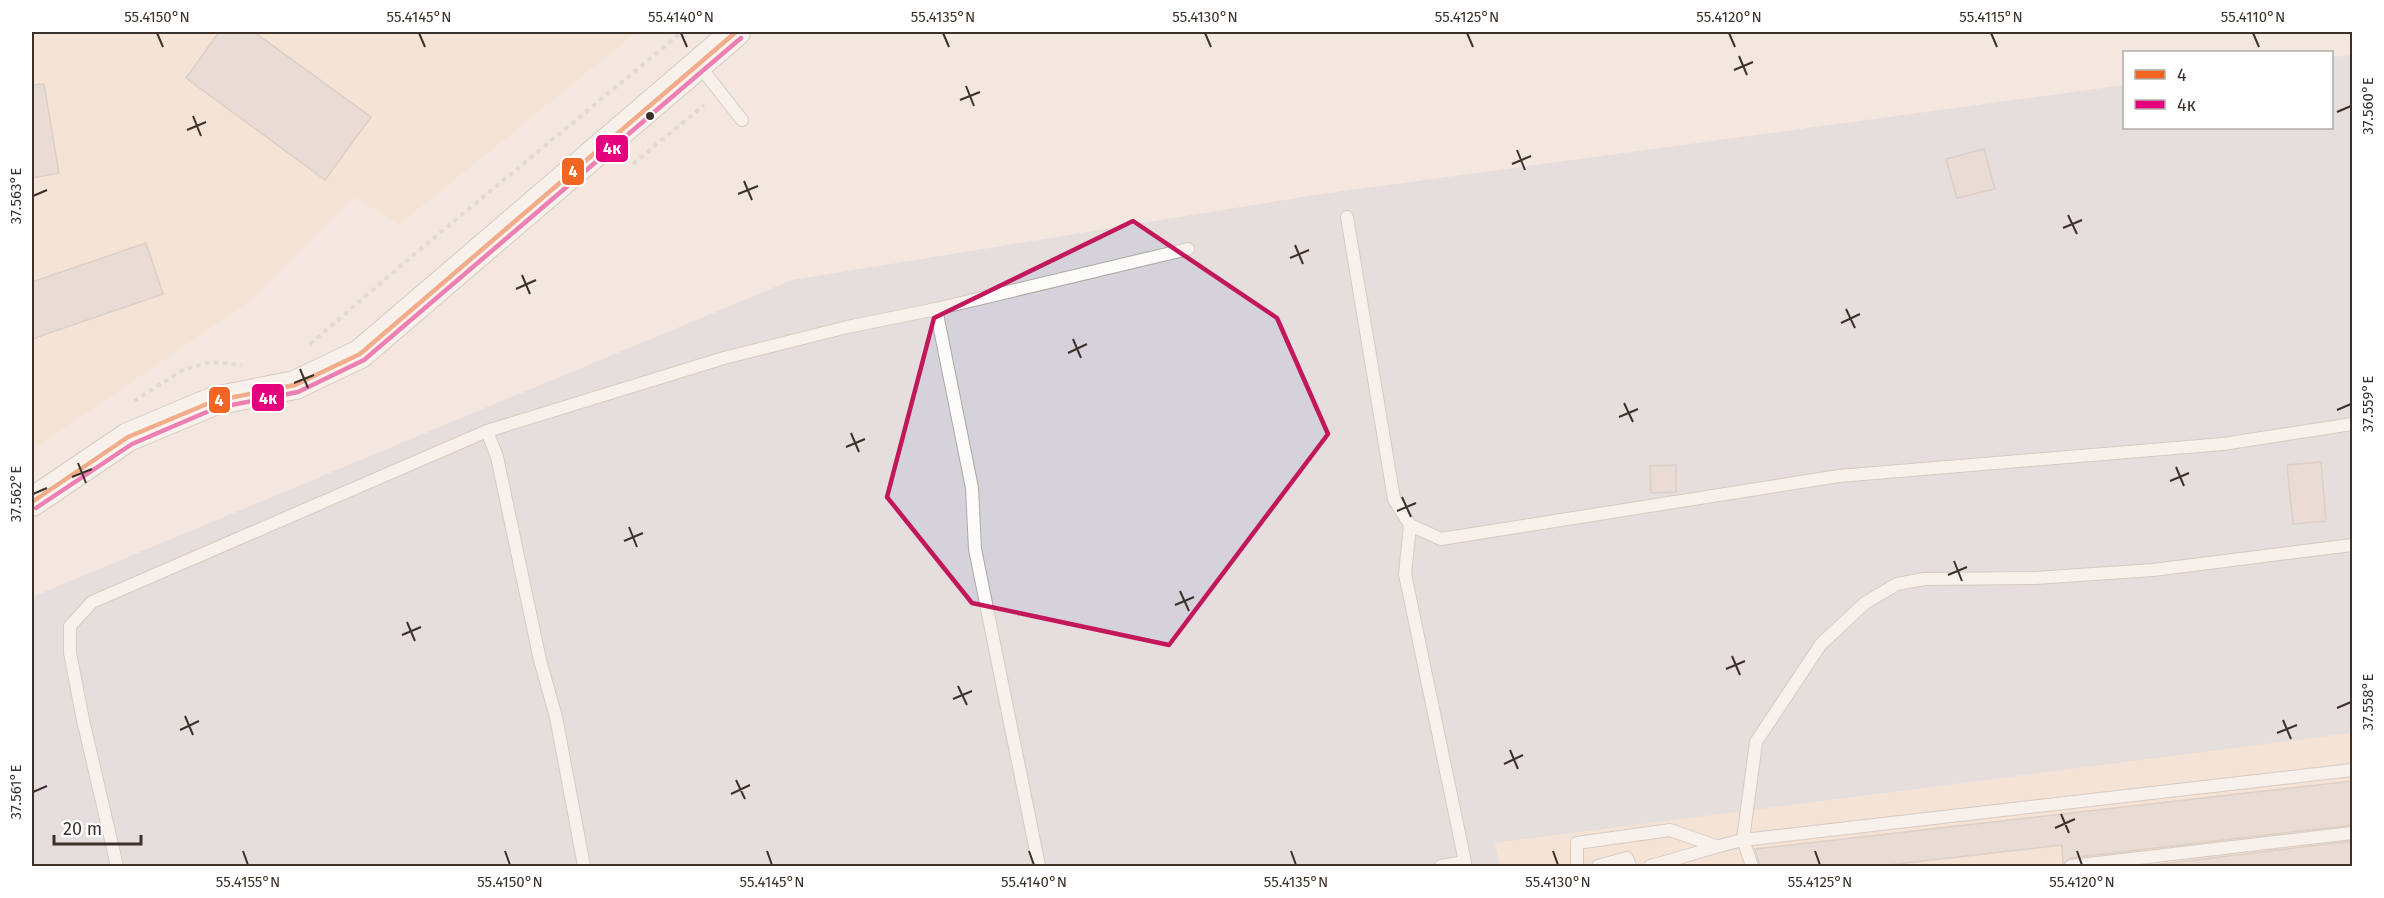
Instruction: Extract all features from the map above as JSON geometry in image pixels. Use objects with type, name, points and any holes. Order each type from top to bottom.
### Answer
[{"type":"street","points":[[32,502],[128,437],[214,400],[295,385],[360,354],[736,32]]},
{"type":"lane","points":[[698,64],[742,120]]},
{"type":"lane","points":[[1347,217],[1394,499],[1410,525],[1441,539],[1839,476],[2223,444],[2352,424]]},
{"type":"lane","points":[[117,867],[70,653],[70,626],[92,602],[487,431],[724,358],[847,327],[936,309],[1188,249]]},
{"type":"lane","points":[[936,309],[972,488],[975,549],[1039,867]]},
{"type":"lane","points":[[487,431],[497,458],[540,660],[556,717],[584,867]]},
{"type":"lane","points":[[1410,525],[1405,574],[1465,862],[1441,867]]},
{"type":"lane","points":[[1752,867],[1743,840],[1756,742],[1821,644],[1865,603],[1897,584],[1924,579],[2035,578],[2153,570],[2352,545]]},
{"type":"lane","points":[[1650,867],[1694,861],[1716,846],[1743,840],[2352,770]]},
{"type":"lane","points":[[1577,867],[1577,843],[1670,830],[1716,846]]},
{"type":"lane","points":[[2071,867],[2352,833]]},
{"type":"lane","points":[[1598,867],[1627,858],[1630,867]]},
{"type":"path","points":[[305,348],[682,32]]},
{"type":"path","points":[[633,164],[720,91]]},
{"type":"path","points":[[132,402],[183,370],[211,362],[248,365]]},
{"type":"highlighted area","points":[[1133,221],[1277,318],[1328,434],[1169,645],[972,603],[887,497],[934,318]]},
{"type":"shaded area","points":[[32,32],[637,32],[399,225],[355,197],[249,302],[32,450]]},
{"type":"shaded area","points":[[2352,55],[2352,733],[1495,843],[1500,866],[32,866],[32,597],[792,280],[1321,194],[2123,85],[2123,129],[2333,129],[2333,57]]},
{"type":"shaded area","points":[[2352,733],[2352,866],[1500,866],[1495,843]]},
{"type":"building","points":[[219,32],[254,32],[371,117],[325,180],[186,78]]},
{"type":"building","points":[[44,84],[59,173],[32,178],[32,85]]},
{"type":"building","points":[[1984,149],[1995,189],[1957,198],[1946,159]]},
{"type":"building","points":[[146,243],[163,294],[32,339],[32,282]]},
{"type":"building","points":[[2321,462],[2326,521],[2293,524],[2287,465]]},
{"type":"building","points":[[1676,465],[1676,492],[1651,493],[1650,466]]},
{"type":"building","points":[[2352,781],[2352,825],[2070,858],[2063,864],[2062,845],[1871,867],[1760,867],[1755,849]]},
{"type":"building","points":[[2352,841],[2352,867],[2137,867]]},
{"type":"transit line","name":"4","points":[[32,502],[128,437],[214,401],[295,385],[360,354],[736,32]]},
{"type":"transit line","name":"4к","points":[[36,508],[132,444],[216,408],[298,392],[364,360],[741,38]]}]
